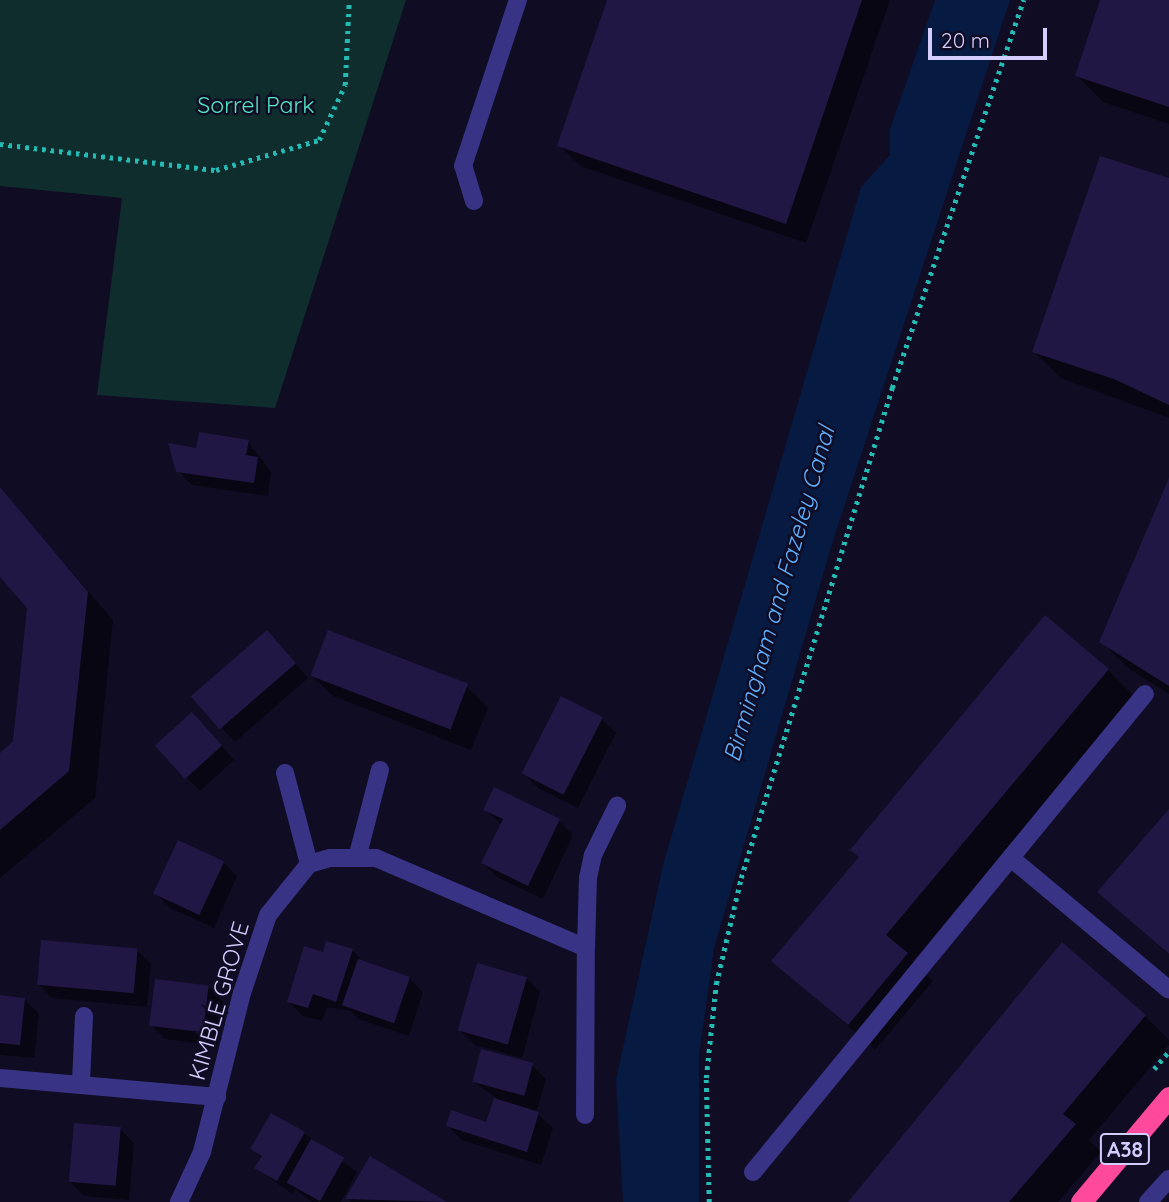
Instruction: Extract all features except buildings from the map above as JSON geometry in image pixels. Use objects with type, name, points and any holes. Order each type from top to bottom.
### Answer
[{"type":"highway","name":"A38","points":[[1081,1202],[1169,1097]]},
{"type":"street","points":[[474,201],[463,166],[518,0]]},
{"type":"street","points":[[753,1172],[1145,694]]},
{"type":"street","points":[[357,858],[380,770]]},
{"type":"street","points":[[285,773],[309,864],[376,858],[586,948]]},
{"type":"street","points":[[585,1115],[589,1010],[586,948],[588,878],[593,855],[617,806]]},
{"type":"street","points":[[1012,859],[1169,990]]},
{"type":"street","name":"KIMBLE GROVE","points":[[181,1201],[202,1152],[242,993],[268,915],[309,864]]},
{"type":"street","points":[[81,1083],[83,1016]]},
{"type":"street","points":[[0,1078],[217,1097]]},
{"type":"street","points":[[1148,1202],[1169,1179]]},
{"type":"path","points":[[0,144],[216,170],[319,140],[345,85],[349,0]]},
{"type":"path","points":[[709,1202],[707,1065],[716,984],[741,878],[892,388],[1023,0]]},
{"type":"green space","name":"Sorrel Park","points":[[0,0],[406,0],[275,408],[97,395],[122,198],[0,186]]},
{"type":"water","name":"Birmingham and Fazeley Canal","points":[[935,0],[1010,0],[832,544],[714,948],[699,1055],[699,1202],[623,1202],[616,1080],[663,865],[861,187],[890,155],[890,129]]}]
